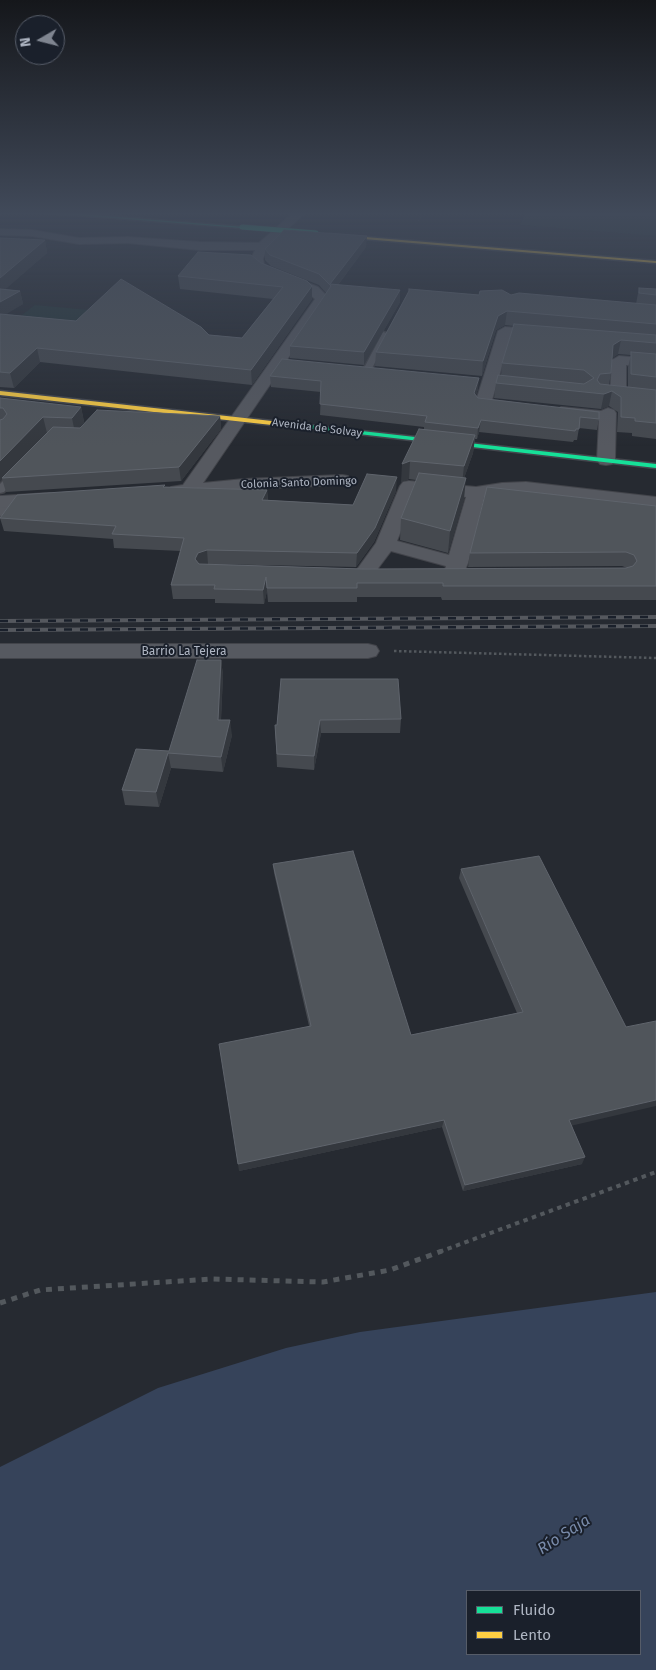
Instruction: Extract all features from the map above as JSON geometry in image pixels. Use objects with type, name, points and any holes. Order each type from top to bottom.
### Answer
[{"type":"highway","name":"Avenida de Solvay","points":[[0,393],[656,466]]},
{"type":"highway","name":"Avenida de Solvay","points":[[634,463],[656,472]]},
{"type":"street","points":[[189,490],[322,298],[313,290]]},
{"type":"street","points":[[531,409],[483,404],[505,331],[562,336]]},
{"type":"street","points":[[500,346],[519,348]]},
{"type":"street","points":[[606,460],[609,403],[617,357],[656,363]]},
{"type":"street","points":[[276,363],[293,364]]},
{"type":"street","points":[[347,370],[384,374]]},
{"type":"street","points":[[472,382],[506,385]]},
{"type":"street","points":[[550,411],[637,397]]},
{"type":"street","name":"Colonia Santo Domingo","points":[[161,492],[244,484],[342,480]]},
{"type":"street","points":[[363,576],[386,544],[409,486],[476,493],[502,488],[526,487],[656,503]]},
{"type":"street","points":[[386,544],[456,569],[476,493]]},
{"type":"street","points":[[2,502],[65,498]]},
{"type":"street","name":"Barrio La Tejera","points":[[0,651],[368,651]]},
{"type":"lane","points":[[366,372],[390,328]]},
{"type":"lane","points":[[2,502],[26,463]]},
{"type":"path","points":[[368,651],[656,658]]},
{"type":"path","points":[[0,1303],[40,1290],[212,1279],[323,1282],[390,1270],[656,1172]]},
{"type":"shaded area","points":[[35,305],[133,314],[111,335],[9,325]]},
{"type":"water","name":"Río Saja","points":[[656,1292],[656,1670],[0,1670],[0,1467],[158,1388],[286,1348],[360,1332]]},
{"type":"building","points":[[0,290],[20,291],[0,302]]},
{"type":"building","points":[[109,290],[139,290],[201,327],[209,335],[242,338],[281,290],[309,290],[251,370],[37,348],[10,373],[0,372],[0,314],[76,321]]},
{"type":"building","points":[[328,290],[400,290],[364,352],[290,346]]},
{"type":"building","points":[[420,290],[479,295],[480,291],[502,290],[511,295],[519,293],[656,305],[656,324],[507,311],[498,316],[483,361],[376,352],[409,291]]},
{"type":"building","points":[[639,290],[656,290],[656,295],[639,293]]},
{"type":"building","points":[[514,324],[656,335],[656,343],[621,340],[613,345],[611,373],[600,374],[597,380],[600,384],[656,390],[656,423],[635,421],[635,418],[621,417],[621,397],[612,391],[604,394],[496,383],[498,375],[584,384],[594,378],[584,370],[502,363]]},
{"type":"building","points":[[631,352],[656,354],[656,377],[631,374]]},
{"type":"building","points":[[282,359],[479,378],[474,393],[478,398],[599,412],[599,419],[580,417],[579,429],[575,431],[481,420],[478,428],[425,422],[427,416],[320,404],[321,381],[270,376]]},
{"type":"building","points":[[0,398],[81,407],[72,418],[43,417],[0,461],[0,420],[7,414],[3,408],[0,408]]},
{"type":"building","points":[[97,410],[220,416],[179,467],[2,478],[53,427],[80,428]]},
{"type":"building","points":[[419,429],[475,435],[464,466],[410,461],[402,464]]},
{"type":"building","points":[[419,473],[466,478],[450,531],[401,518]]},
{"type":"building","points":[[367,474],[397,477],[375,528],[357,553],[207,550],[198,553],[195,559],[199,564],[363,569],[626,568],[633,566],[637,561],[634,555],[626,552],[470,553],[487,487],[656,506],[656,586],[443,586],[443,583],[357,583],[357,588],[267,588],[266,577],[263,590],[214,589],[215,585],[171,585],[184,538],[112,534],[116,526],[0,518],[17,495],[165,485],[163,487],[267,490],[262,500],[353,505]]},
{"type":"building","points":[[197,660],[221,660],[218,720],[230,720],[221,757],[168,753],[156,792],[122,790],[136,749],[169,751]]},
{"type":"building","points":[[281,679],[398,679],[401,719],[320,720],[314,756],[277,754],[275,725],[277,725]]},
{"type":"building","points":[[353,851],[411,1035],[523,1012],[461,869],[539,856],[626,1027],[656,1021],[656,1100],[569,1120],[585,1157],[465,1185],[444,1120],[238,1164],[219,1044],[311,1026],[273,864]]},
{"type":"railway","points":[[0,621],[656,617]]},
{"type":"railway","points":[[0,630],[656,626]]},
{"type":"traffic: fast","points":[[308,427],[656,466]]},
{"type":"traffic: slow","points":[[0,393],[308,427]]}]
